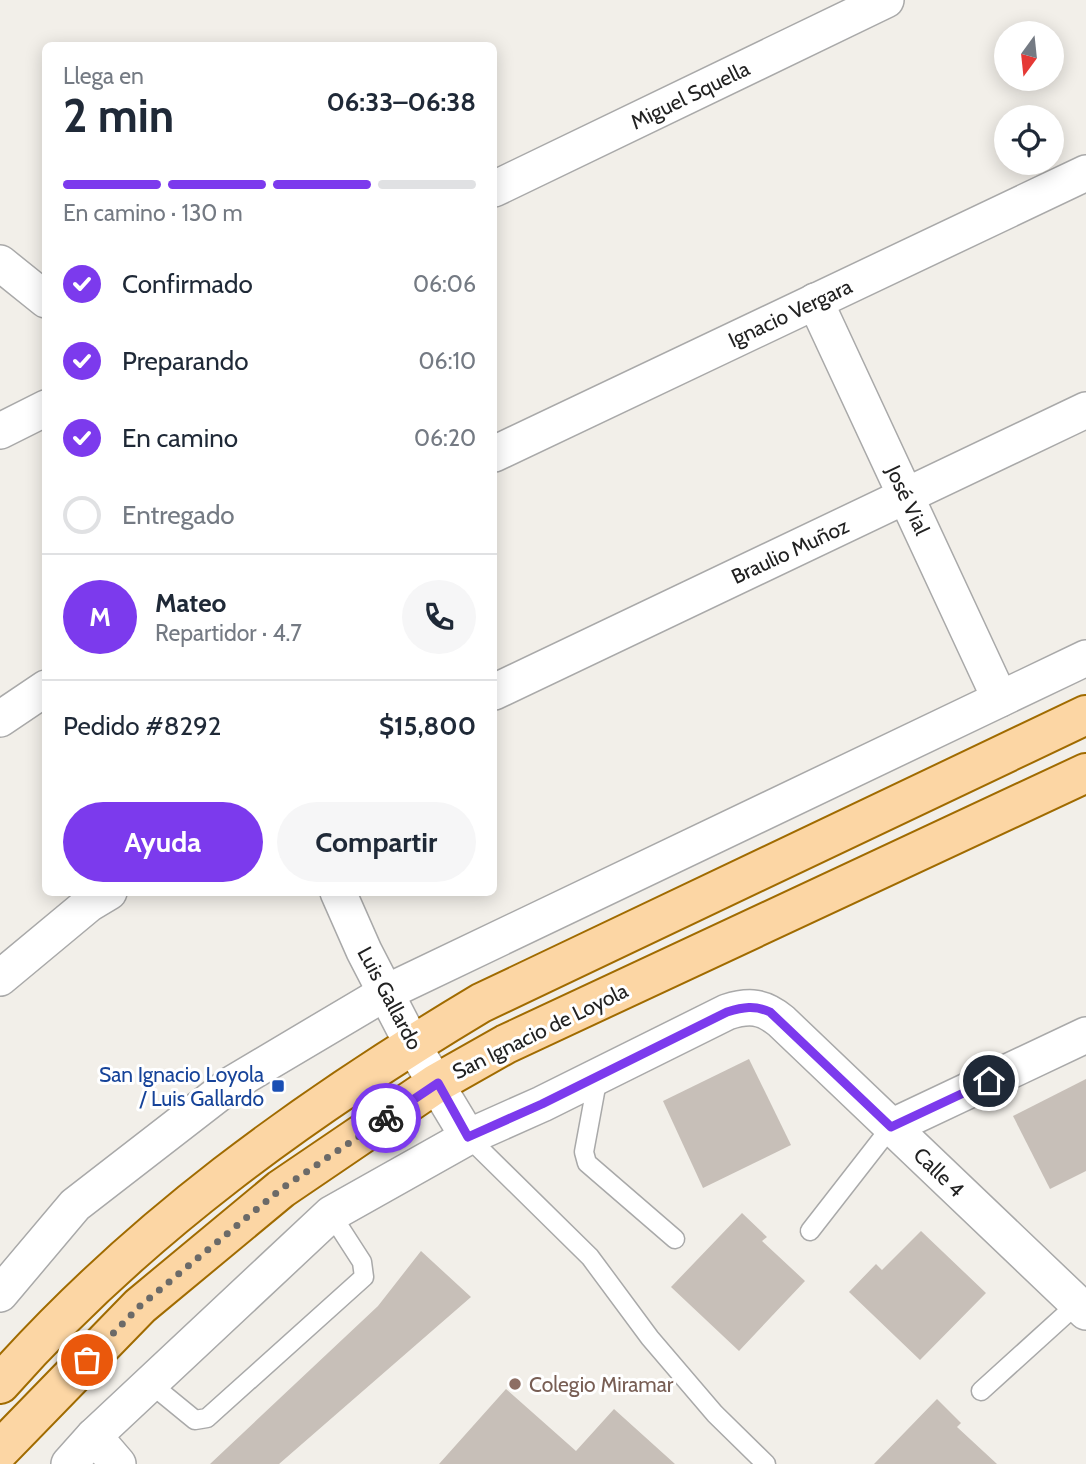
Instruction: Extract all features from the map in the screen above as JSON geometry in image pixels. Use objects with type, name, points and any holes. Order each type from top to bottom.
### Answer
[{"type":"main road","points":[[0,1384],[79,1302],[168,1220],[272,1139],[412,1044],[481,1003],[1086,715]]},
{"type":"main road","name":"San Ignacio de Loyola","points":[[0,1450],[140,1306],[281,1189],[438,1083],[506,1044],[1086,774]]},
{"type":"street","name":"Miguel Squella","points":[[497,188],[886,0]]},
{"type":"street","name":"Ignacio Vergara","points":[[497,453],[1086,173]]},
{"type":"street","points":[[0,263],[42,297]]},
{"type":"street","name":"José Vial","points":[[815,301],[1000,699]]},
{"type":"street","points":[[0,431],[42,410]]},
{"type":"street","name":"Braulio Muñoz","points":[[497,691],[1086,410]]},
{"type":"street","points":[[0,1293],[75,1205],[85,1197],[230,1085],[386,993],[1086,658]]},
{"type":"street","points":[[0,719],[42,691]]},
{"type":"street","points":[[0,978],[102,896]]},
{"type":"street","name":"Luis Gallardo","points":[[340,896],[412,1044],[438,1083],[468,1137]]},
{"type":"street","name":"Calle 4","points":[[598,1076],[727,1012],[743,1007],[759,1007],[770,1012],[1082,1308]]},
{"type":"street","points":[[891,1127],[1086,1035]]},
{"type":"street","points":[[69,1464],[94,1436],[331,1214],[468,1137],[598,1076]]},
{"type":"street","points":[[94,1436],[118,1464]]},
{"type":"lane","points":[[598,1076],[584,1152],[587,1163],[675,1239]]},
{"type":"lane","points":[[810,1231],[891,1127]]},
{"type":"lane","points":[[468,1137],[590,1257],[650,1338],[715,1414],[766,1464]]},
{"type":"lane","points":[[151,1384],[195,1420],[207,1418],[364,1277],[362,1262],[331,1214]]},
{"type":"lane","points":[[981,1391],[1082,1308]]},
{"type":"building","points":[[749,1059],[791,1145],[703,1188],[663,1101]]},
{"type":"building","points":[[1086,1079],[1086,1171],[1050,1189],[1013,1116]]},
{"type":"building","points":[[742,1213],[767,1237],[762,1241],[805,1281],[739,1351],[671,1287]]},
{"type":"building","points":[[921,1231],[986,1293],[920,1360],[849,1292],[876,1264],[882,1270]]},
{"type":"building","points":[[421,1251],[471,1297],[279,1464],[210,1464],[378,1306]]},
{"type":"building","points":[[506,1389],[576,1451],[614,1409],[675,1464],[439,1464]]},
{"type":"building","points":[[937,1399],[961,1423],[957,1427],[997,1464],[874,1464]]},
{"type":"way so far","points":[[87,1360],[140,1306],[281,1189],[386,1118]]},
{"type":"place","name":"San Ignacio Loyola / Luis Gallardo","points":[[278,1086]]},
{"type":"place","name":"Colegio Miramar","points":[[515,1384]]},
{"type":"route","points":[[386,1118],[438,1083],[468,1137],[542,1104],[727,1012],[743,1007],[759,1007],[770,1012],[891,1127],[989,1081]]}]
